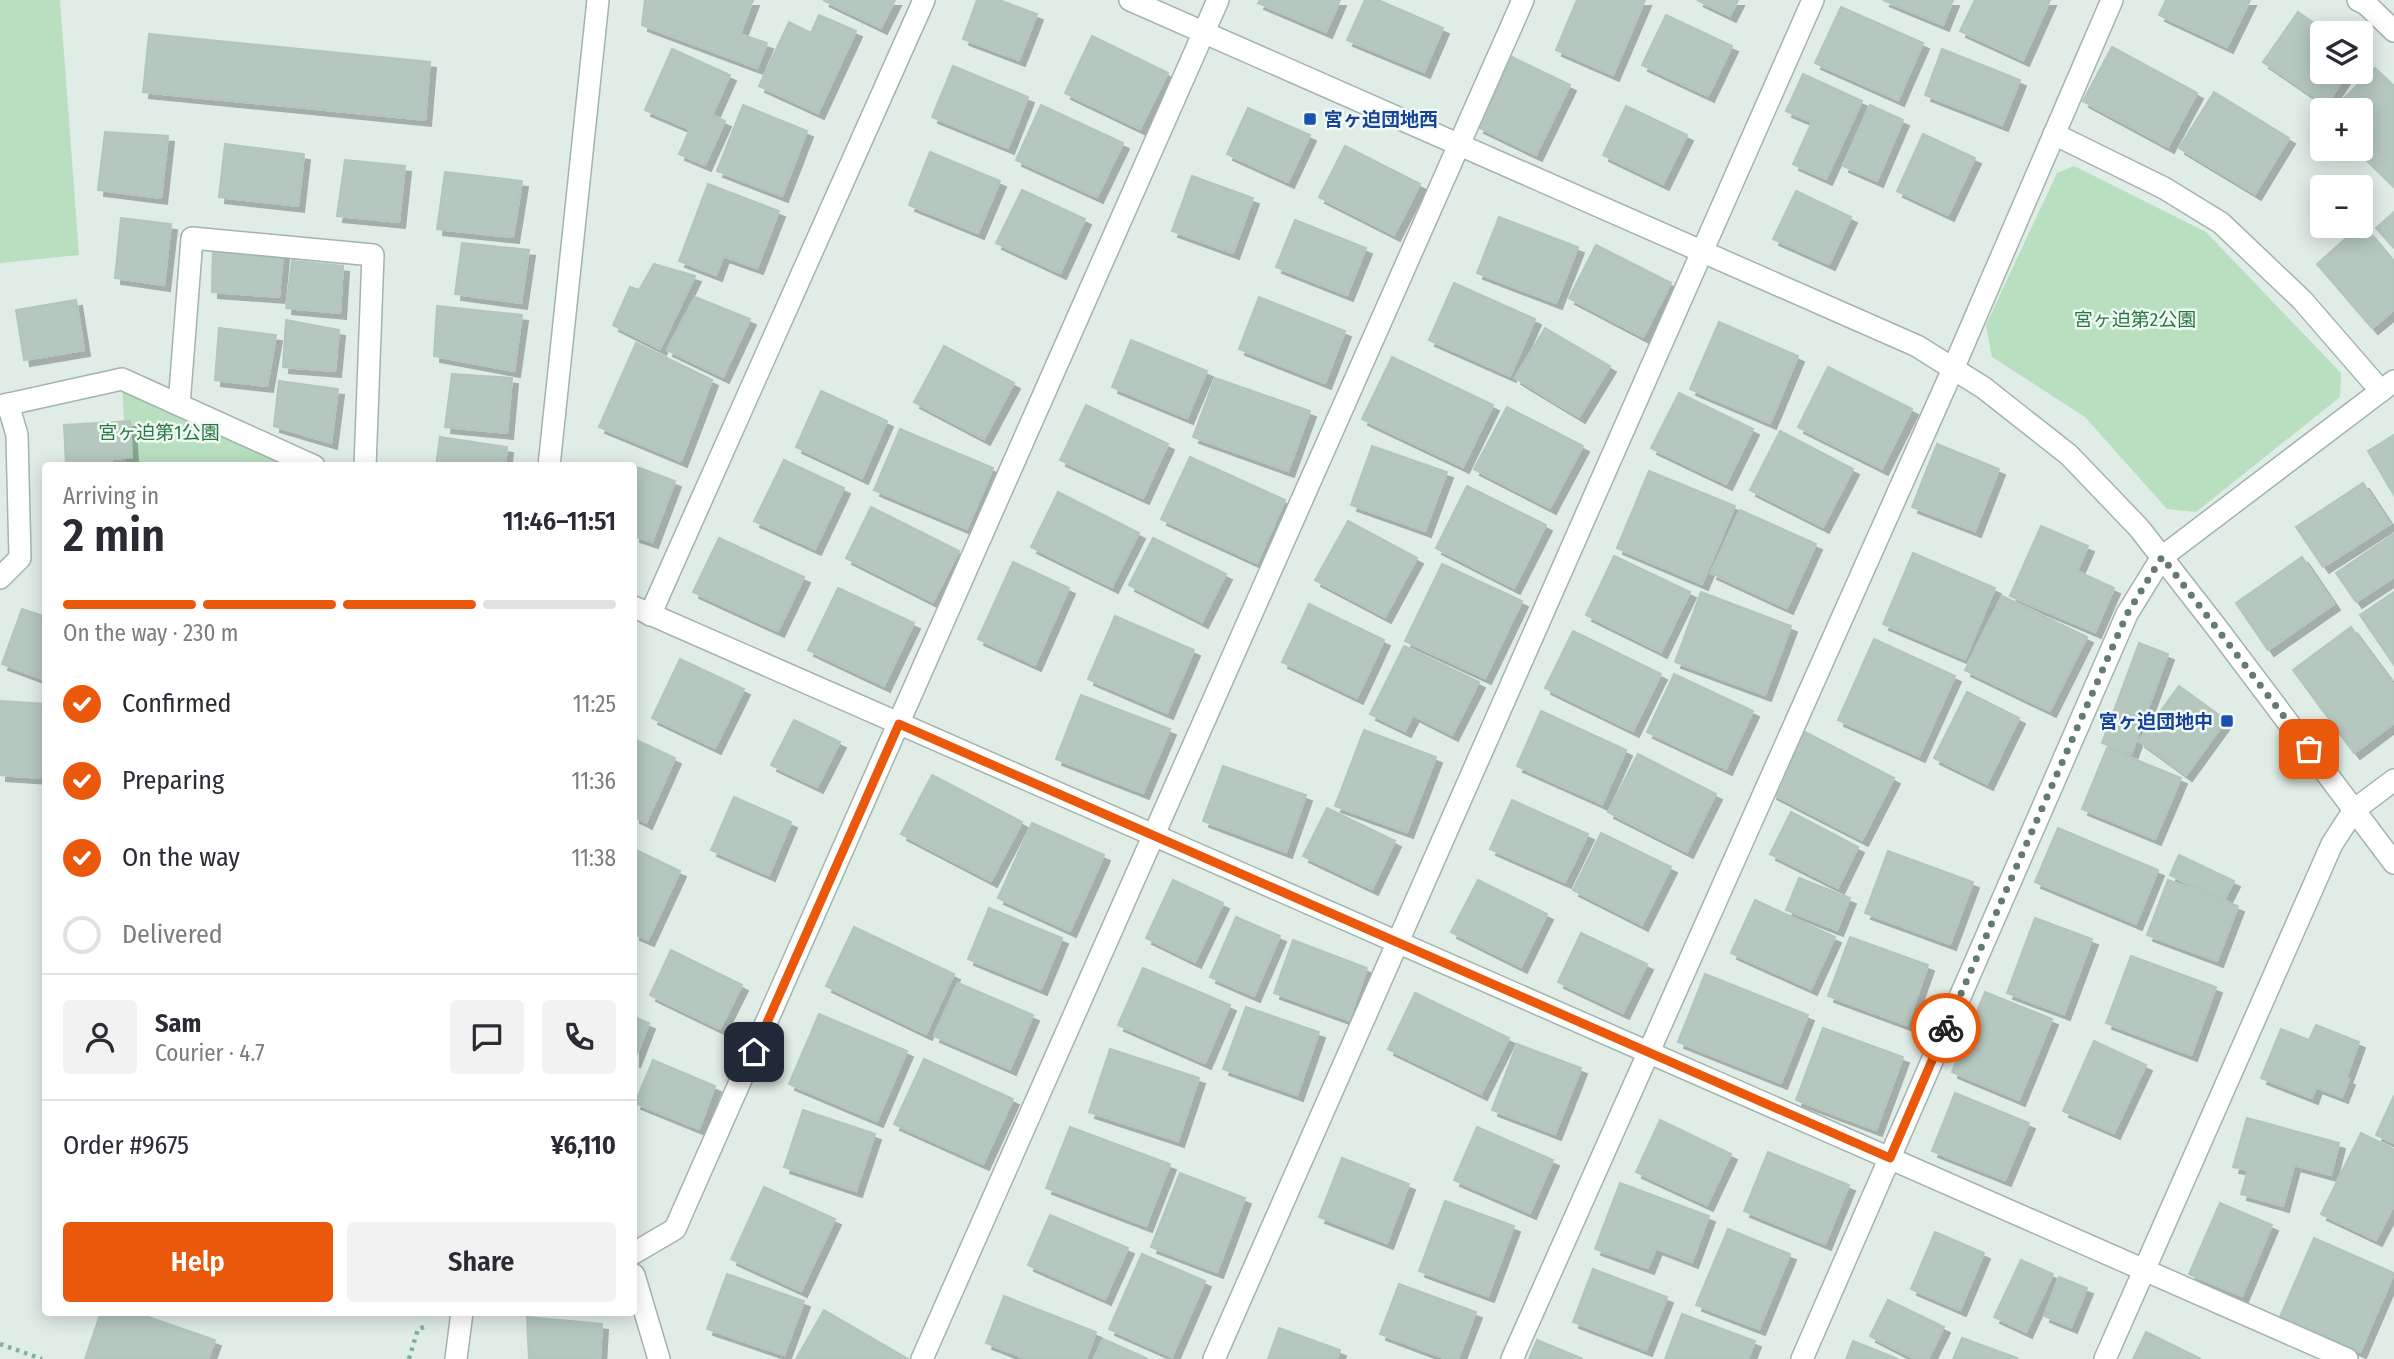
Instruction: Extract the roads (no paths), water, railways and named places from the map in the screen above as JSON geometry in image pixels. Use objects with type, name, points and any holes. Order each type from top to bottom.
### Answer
[{"type":"street","points":[[549,462],[598,0]]},
{"type":"street","points":[[924,0],[642,611],[2347,1359]]},
{"type":"street","points":[[1130,0],[1917,346],[1983,388],[2069,455],[2139,528],[2394,863]]},
{"type":"street","points":[[637,1251],[676,1229],[1218,0]]},
{"type":"street","points":[[922,1359],[1522,0]]},
{"type":"street","points":[[1214,1359],[1812,0]]},
{"type":"street","points":[[1512,1359],[1954,369],[2112,0]]},
{"type":"street","points":[[2358,0],[2366,4],[2394,31]]},
{"type":"street","points":[[1802,1359],[2127,614],[2162,557],[2387,386],[2221,223],[2164,188],[2054,134]]},
{"type":"street","points":[[179,405],[192,238],[373,254],[365,462]]},
{"type":"street","points":[[0,578],[20,558],[17,435],[4,405],[122,379],[305,462]]},
{"type":"street","points":[[2105,1359],[2332,844],[2354,810],[2394,780]]},
{"type":"street","points":[[637,1285],[659,1359]]},
{"type":"street","points":[[456,1359],[461,1316]]},
{"type":"place","name":"宮ヶ迫団地西","points":[[1310,119]]},
{"type":"place","name":"宮ヶ迫団地中","points":[[2227,721]]},
{"type":"park label","name":"宮ヶ迫第2公園","points":[[2135,319]]},
{"type":"park label","name":"宮ヶ迫第1公園","points":[[159,432]]}]
